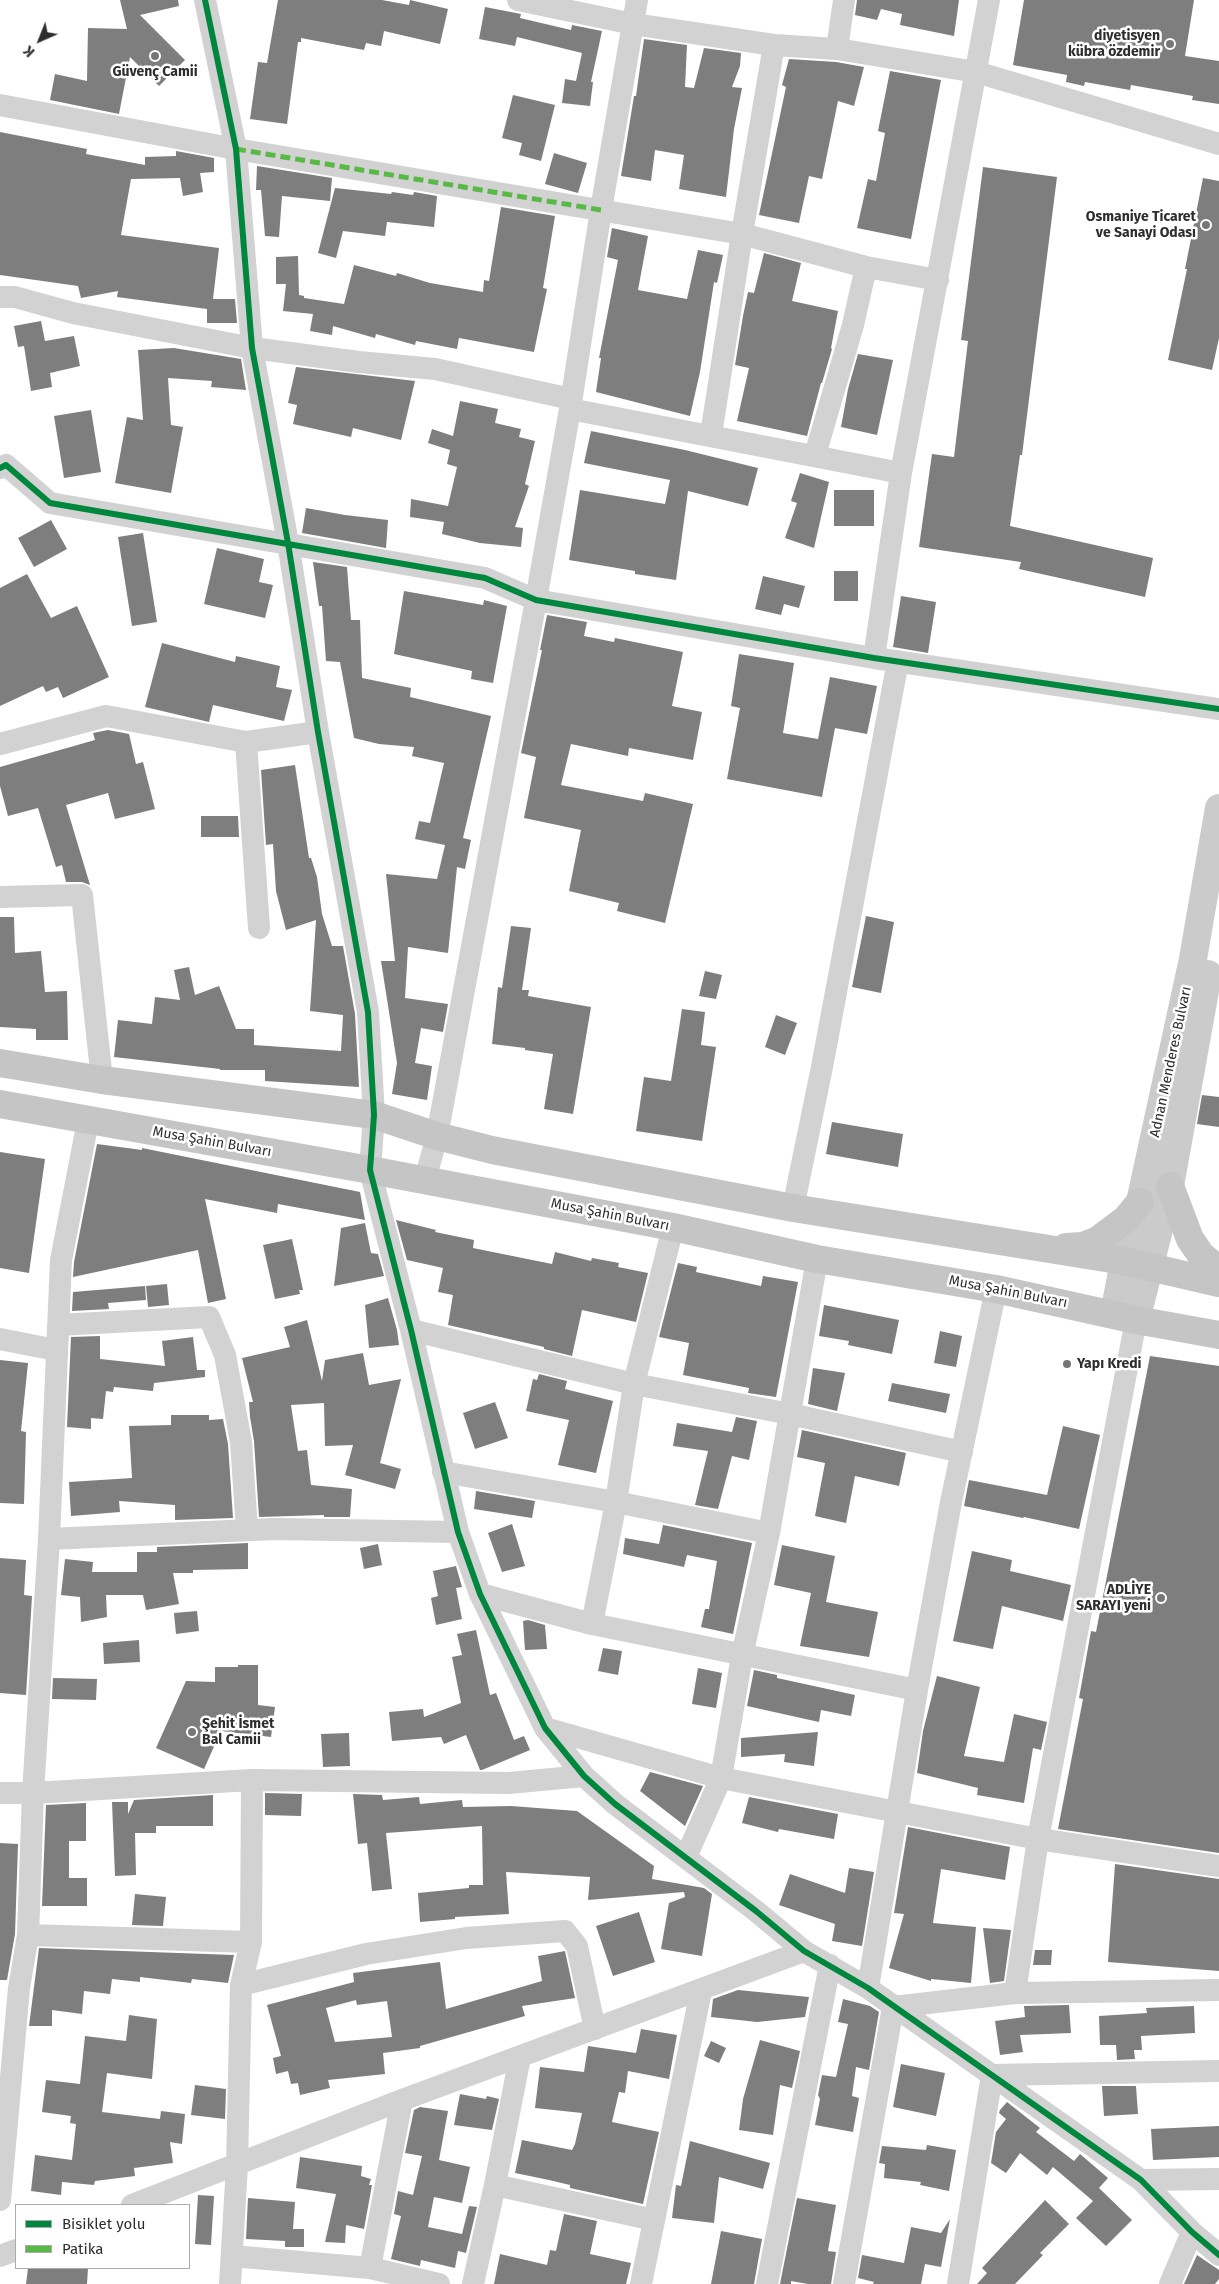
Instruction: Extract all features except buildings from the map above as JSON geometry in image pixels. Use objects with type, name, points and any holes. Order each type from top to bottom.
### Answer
[{"type":"main road","name":"Adnan Menderes Bulvarı","points":[[1125,1317],[1124,1261],[1140,1202],[1193,959],[1219,808]]},
{"type":"main road","name":"Adnan Menderes Bulvarı","points":[[1125,1317],[1150,1268],[1170,1186],[1219,915]]},
{"type":"main road","points":[[0,1063],[102,1080],[374,1115],[437,1136],[492,1150],[793,1208],[1124,1261],[1219,1283]]},
{"type":"main road","name":"Musa Şahin Bulvarı","points":[[0,1104],[425,1180],[673,1227],[817,1259],[996,1289],[1219,1335]]},
{"type":"main road","points":[[1170,1186],[1190,1239],[1202,1255],[1219,1270]]},
{"type":"main road","points":[[793,1208],[868,1212],[1072,1248],[1098,1240],[1126,1219],[1140,1202]]},
{"type":"street","points":[[204,0],[236,149],[252,348],[288,543],[318,732],[368,1012],[374,1115],[370,1170],[411,1330],[458,1532],[480,1594],[545,1728],[584,1776],[615,1804],[686,1857],[804,1951],[868,1988],[1141,2180],[1192,2232],[1219,2255]]},
{"type":"street","points":[[518,0],[633,24],[774,45],[837,49],[976,72],[1219,144]]},
{"type":"street","points":[[425,1180],[437,1136],[536,600],[636,0]]},
{"type":"street","points":[[837,49],[844,0]]},
{"type":"street","points":[[874,658],[902,473],[989,0]]},
{"type":"street","points":[[711,435],[774,45]]},
{"type":"street","points":[[0,105],[236,149],[742,234],[866,267],[938,280]]},
{"type":"street","points":[[815,456],[853,325],[866,267]]},
{"type":"street","points":[[0,297],[15,297],[73,313],[252,348],[359,362],[435,369],[570,404],[711,435],[902,473]]},
{"type":"street","points":[[0,468],[6,465],[50,503],[485,578],[536,600],[874,658],[898,660],[1219,709]]},
{"type":"street","points":[[793,1208],[822,1067],[898,660]]},
{"type":"street","points":[[0,744],[106,716],[246,742],[318,732]]},
{"type":"street","points":[[246,742],[259,928]]},
{"type":"street","points":[[0,897],[82,895],[102,1080]]},
{"type":"street","points":[[0,2200],[10,1989],[28,1935],[33,1793],[49,1539],[61,1260],[88,1121]]},
{"type":"street","points":[[592,1624],[616,1502],[634,1384],[673,1227]]},
{"type":"street","points":[[686,1857],[721,1778],[742,1656],[769,1533],[817,1259]]},
{"type":"street","points":[[868,1988],[917,1690],[962,1452],[996,1289]]},
{"type":"street","points":[[58,1325],[209,1317],[225,1355],[241,1442],[246,1530]]},
{"type":"street","points":[[1014,1993],[1125,1317]]},
{"type":"street","points":[[411,1330],[634,1384],[790,1414],[962,1452]]},
{"type":"street","points":[[0,1340],[56,1350]]},
{"type":"street","points":[[443,1472],[616,1502],[769,1533]]},
{"type":"street","points":[[49,1539],[246,1530],[458,1532]]},
{"type":"street","points":[[480,1594],[592,1624],[742,1656],[917,1690]]},
{"type":"street","points":[[545,1728],[721,1778],[1038,1839],[1219,1866]]},
{"type":"street","points":[[0,1793],[33,1793],[252,1780],[509,1783],[584,1776]]},
{"type":"street","points":[[230,2284],[237,2165],[242,1985],[251,1942],[252,1780]]},
{"type":"street","points":[[242,1985],[366,1954],[466,1938],[565,1931],[577,1946],[595,2029]]},
{"type":"street","points":[[28,1935],[251,1942]]},
{"type":"street","points":[[135,2204],[402,2100],[804,1951]]},
{"type":"street","points":[[767,2284],[830,1965]]},
{"type":"street","points":[[640,2284],[702,1990]]},
{"type":"street","points":[[897,2010],[1014,1993],[1219,1990]]},
{"type":"street","points":[[897,2010],[1071,1999],[1219,1997]]},
{"type":"street","points":[[844,2284],[897,2010]]},
{"type":"street","points":[[473,2284],[496,2185],[520,2057]]},
{"type":"street","points":[[992,2075],[1219,2071]]},
{"type":"street","points":[[958,2284],[992,2075]]},
{"type":"street","points":[[370,2268],[402,2100]]},
{"type":"street","points":[[1141,2180],[1219,2179]]},
{"type":"street","points":[[496,2185],[654,2220]]},
{"type":"street","points":[[1170,2284],[1192,2232]]},
{"type":"street","points":[[0,2256],[15,2250]]},
{"type":"street","points":[[232,2256],[370,2268],[439,2284]]},
{"type":"marked path","points":[[236,149],[601,210]]},
{"type":"cycle path","points":[[205,0],[236,149],[252,348],[288,543],[318,732],[368,1012],[374,1115],[370,1170],[411,1330],[458,1532],[480,1594],[545,1728],[584,1776],[615,1804],[756,1911],[804,1951],[868,1988],[1141,2180],[1192,2232],[1219,2255]]},
{"type":"cycle path","points":[[0,468],[6,465],[50,503],[485,578],[536,600],[874,658],[1219,709]]},
{"type":"place","name":"diyetisyen kübra özdemir","points":[[1170,44]]},
{"type":"place","name":"Güvenç Camii","points":[[155,56]]},
{"type":"place","name":"Osmaniye Ticaret ve Sanayi Odası","points":[[1206,225]]},
{"type":"place","name":"Yapı Kredi","points":[[1067,1364]]},
{"type":"place","name":"ADLİYE SARAYI yeni","points":[[1161,1598]]},
{"type":"place","name":"Şehit İsmet Bal Camii","points":[[192,1732]]}]
